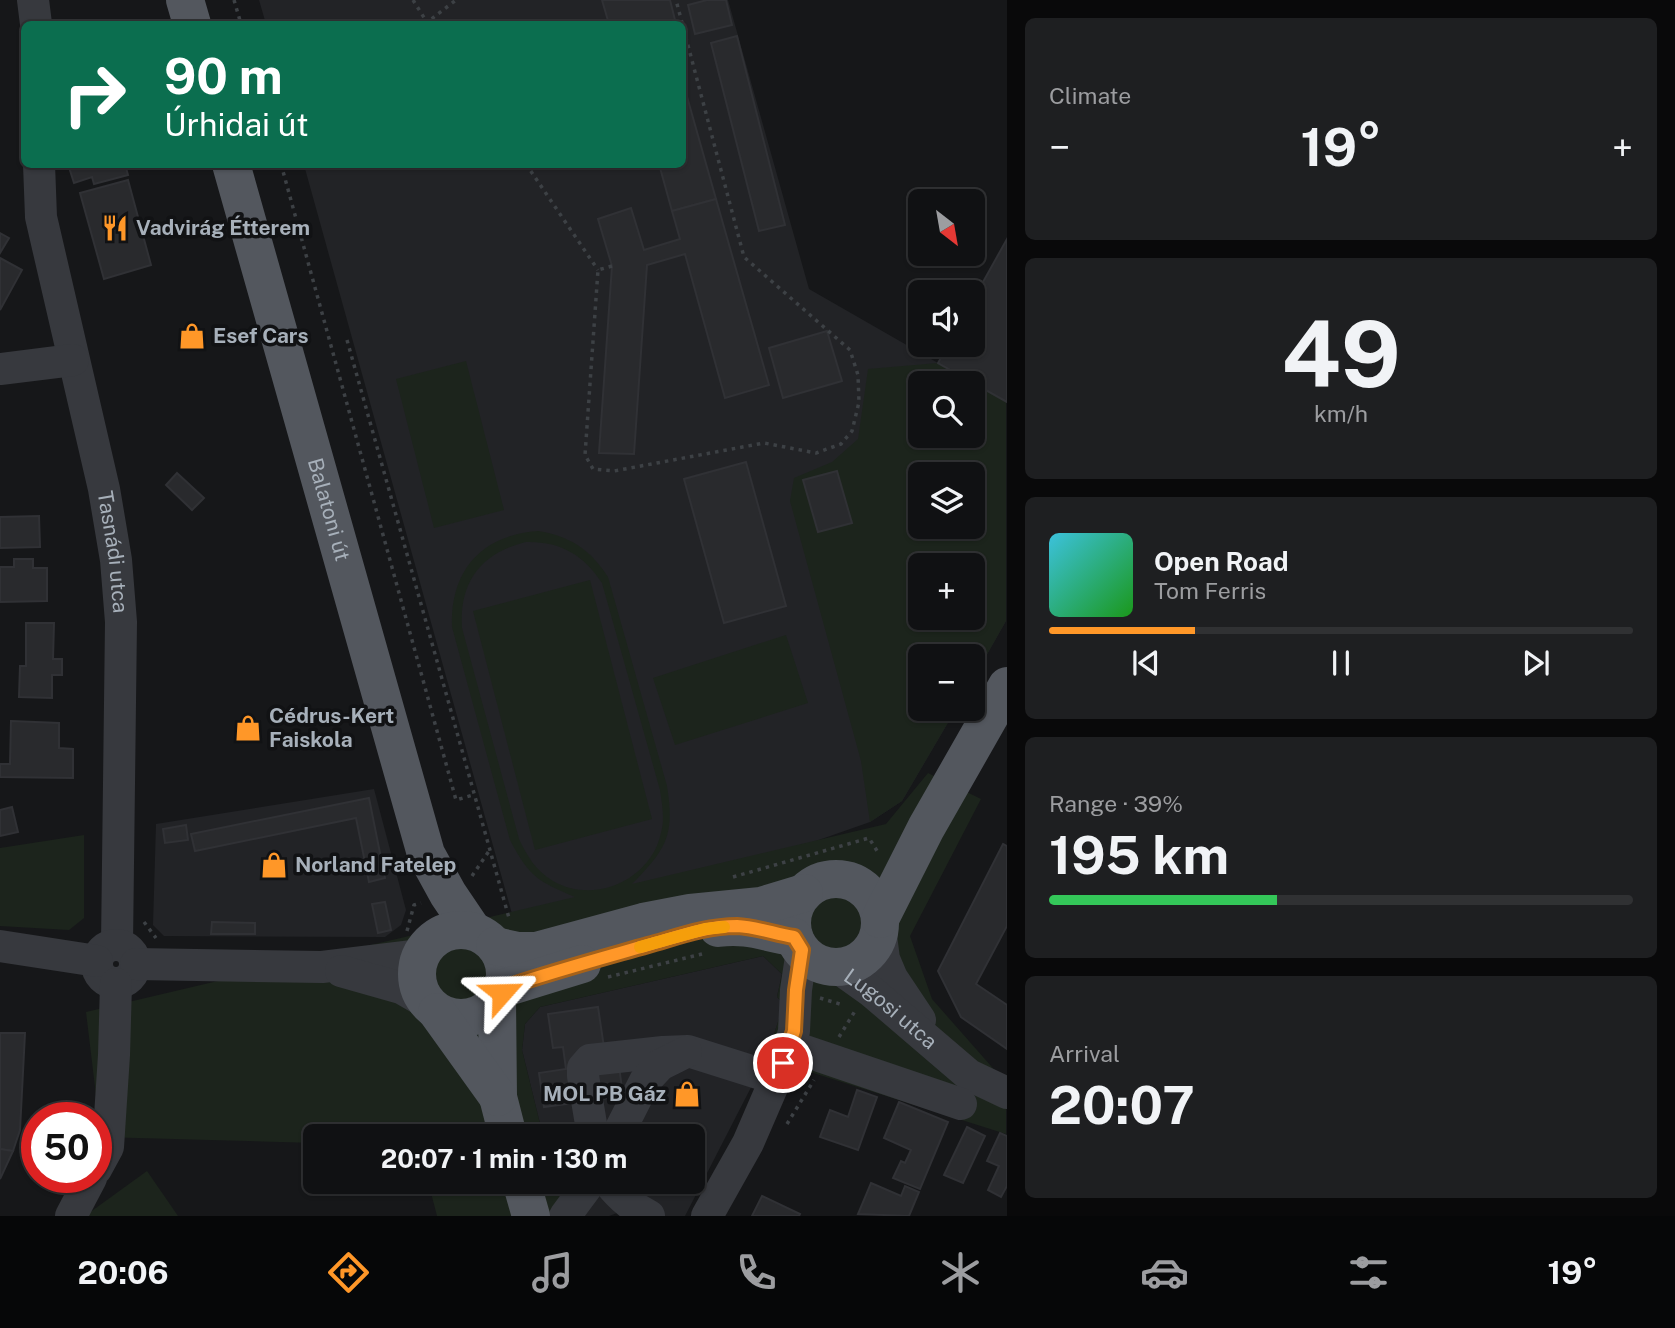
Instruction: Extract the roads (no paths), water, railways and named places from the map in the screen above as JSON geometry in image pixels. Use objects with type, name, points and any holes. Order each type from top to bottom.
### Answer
[{"type":"main road","points":[[185,0],[191,21]]},
{"type":"main road","name":"Balatoni út","points":[[232,168],[437,897],[416,946]]},
{"type":"main road","points":[[431,1008],[449,1018],[476,1016],[488,1010],[500,994],[541,975],[705,929],[735,926],[759,928],[816,955],[850,965],[870,951],[877,940],[880,924],[926,828],[1006,686]]},
{"type":"main road","points":[[816,955],[793,913],[804,893],[814,884],[865,872],[926,828]]},
{"type":"main road","points":[[841,879],[856,883],[868,892],[876,904],[880,924]]},
{"type":"main road","points":[[498,1097],[420,992],[416,980],[416,946],[460,929],[493,933],[518,951],[536,951],[643,922],[690,913],[761,906],[804,893]]},
{"type":"main road","name":"Balatoni út","points":[[437,897],[493,933]]},
{"type":"main road","points":[[493,933],[505,971],[500,994],[498,1097],[505,1124]]},
{"type":"main road","points":[[525,1194],[531,1216]]},
{"type":"street","points":[[33,0],[36,21]]},
{"type":"street","name":"Tasnádi utca","points":[[39,168],[41,217],[104,489],[121,622],[117,956],[111,1102]]},
{"type":"street","points":[[0,369],[73,360]]},
{"type":"street","name":"Lugosi utca","points":[[880,924],[884,959],[892,978],[942,1054]]},
{"type":"street","points":[[0,946],[117,956],[322,967],[401,988],[431,1008]]},
{"type":"street","points":[[322,967],[416,946]]},
{"type":"street","points":[[707,1216],[748,1143],[777,1079],[792,1039],[796,990],[816,955]]},
{"type":"street","name":"Lugosi utca","points":[[816,955],[872,992],[969,1076],[1006,1093]]},
{"type":"street","points":[[792,1039],[827,1058],[961,1104]]},
{"type":"street","points":[[591,1124],[583,1076],[583,1068],[590,1060],[688,1051],[777,1079]]},
{"type":"street","points":[[623,1124],[645,1081],[660,1065],[688,1051]]},
{"type":"street","points":[[71,1216],[83,1193]]},
{"type":"street","points":[[565,1216],[581,1194]]},
{"type":"street","points":[[618,1194],[636,1210],[649,1216]]},
{"type":"place","name":"Vadvirág Étterem","points":[[115,228]]},
{"type":"place","name":"Esef Cars","points":[[192,336]]},
{"type":"place","name":"Cédrus-Kert Faiskola","points":[[248,728]]},
{"type":"place","name":"Norland Fatelep","points":[[274,865]]},
{"type":"place","name":"MOL PB Gáz","points":[[687,1094]]}]
